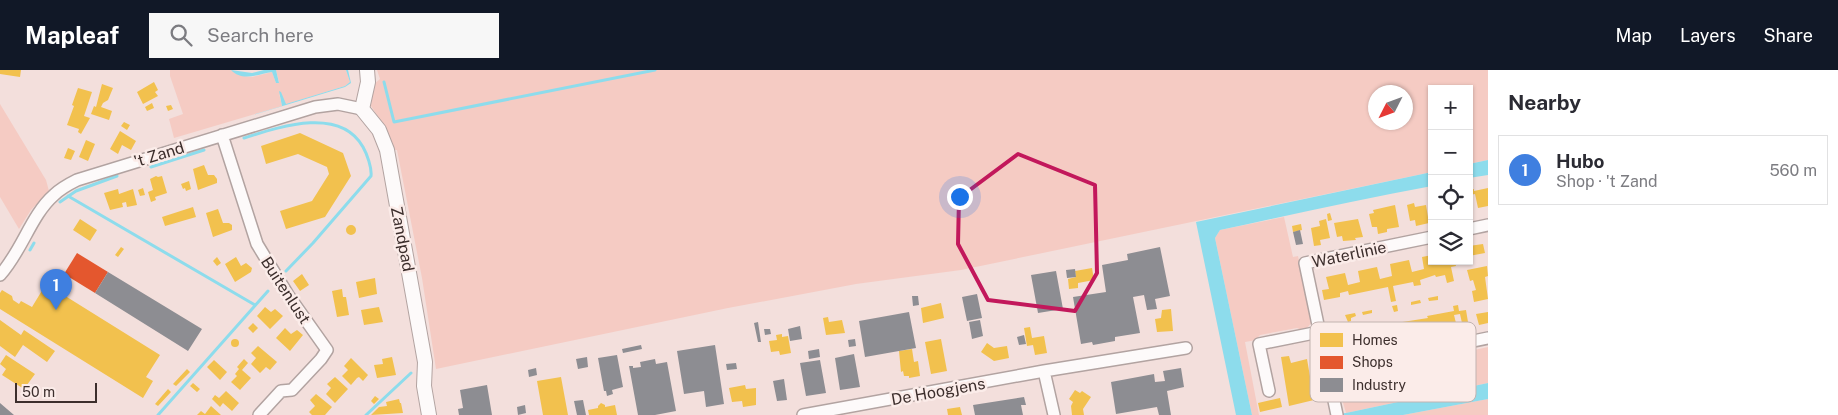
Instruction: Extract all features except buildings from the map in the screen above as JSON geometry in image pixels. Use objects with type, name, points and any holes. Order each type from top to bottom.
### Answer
[{"type":"street","points":[[362,109],[368,82],[367,70]]},
{"type":"street","name":"'t Zand","points":[[0,274],[13,258],[44,206],[62,188],[93,174],[321,106],[338,104],[362,109]]},
{"type":"street","name":"Zandpad","points":[[362,109],[379,130],[387,150],[425,362],[424,386],[429,415]]},
{"type":"street","name":"Buitenlust","points":[[222,136],[257,244],[288,295],[327,350],[292,390],[282,391],[260,415]]},
{"type":"street","points":[[1473,228],[1488,225]]},
{"type":"street","name":"Waterlinie","points":[[1317,322],[1305,263],[1428,238]]},
{"type":"street","points":[[1269,391],[1259,344],[1310,334]]},
{"type":"street","name":"De Hoogjens","points":[[803,415],[1186,348]]},
{"type":"street","points":[[1044,372],[1054,415]]},
{"type":"highlighted area","points":[[1018,154],[1095,185],[1097,273],[1075,311],[988,300],[958,244],[959,198]]},
{"type":"shaded area","points":[[170,70],[231,70],[244,76],[252,77],[272,72],[276,83],[279,82],[276,70],[346,70],[350,82],[345,86],[287,104],[284,104],[279,93],[282,106],[174,138],[169,119],[183,114],[170,76]]},
{"type":"shaded area","points":[[377,70],[1488,70],[1488,160],[1473,163],[1473,85],[1428,85],[1428,173],[961,270],[856,284],[728,308],[436,369],[422,278],[397,150],[391,150],[386,129],[371,106],[373,85],[380,79]]},
{"type":"shaded area","points":[[0,104],[46,180],[49,191],[31,210],[19,229],[0,197]]},
{"type":"shaded area","points":[[1284,217],[1293,257],[1298,256],[1312,320],[1308,327],[1303,330],[1297,328],[1260,335],[1256,340],[1245,342],[1259,415],[1252,415],[1215,238],[1220,230]]},
{"type":"shaded area","points":[[1488,347],[1488,383],[1476,386],[1476,350]]},
{"type":"shaded area","points":[[1488,399],[1488,415],[1403,415],[1476,402]]},
{"type":"shaded area","points":[[1343,402],[1398,402],[1346,413]]},
{"type":"water","points":[[231,70],[252,73],[276,70],[279,83],[276,83],[272,72],[240,76]]},
{"type":"water","points":[[346,70],[348,70],[351,83],[345,87],[217,126],[282,106],[279,91],[286,104],[345,86],[350,82]]},
{"type":"water","points":[[1488,160],[1488,175],[1473,177],[1473,163]]},
{"type":"water","points":[[1428,173],[1428,187],[1220,230],[1215,238],[1252,415],[1236,415],[1196,222]]},
{"type":"water","points":[[1488,383],[1488,399],[1476,401],[1476,386]]},
{"type":"water","points":[[1398,402],[1472,402],[1403,415],[1328,415]]},
{"type":"waterway","points":[[384,82],[394,122],[655,70]]},
{"type":"waterway","points":[[244,138],[291,125],[324,123],[340,127],[353,134],[363,147],[369,161],[371,176],[286,271]]},
{"type":"waterway","points":[[151,167],[204,150]]},
{"type":"waterway","points":[[60,202],[76,191],[117,176]]},
{"type":"waterway","points":[[68,196],[255,305]]},
{"type":"waterway","points":[[30,250],[34,243]]},
{"type":"waterway","points":[[158,415],[268,291]]},
{"type":"waterway","points":[[366,415],[411,373]]},
{"type":"place","name":"Hubo","points":[[56,310]]}]
